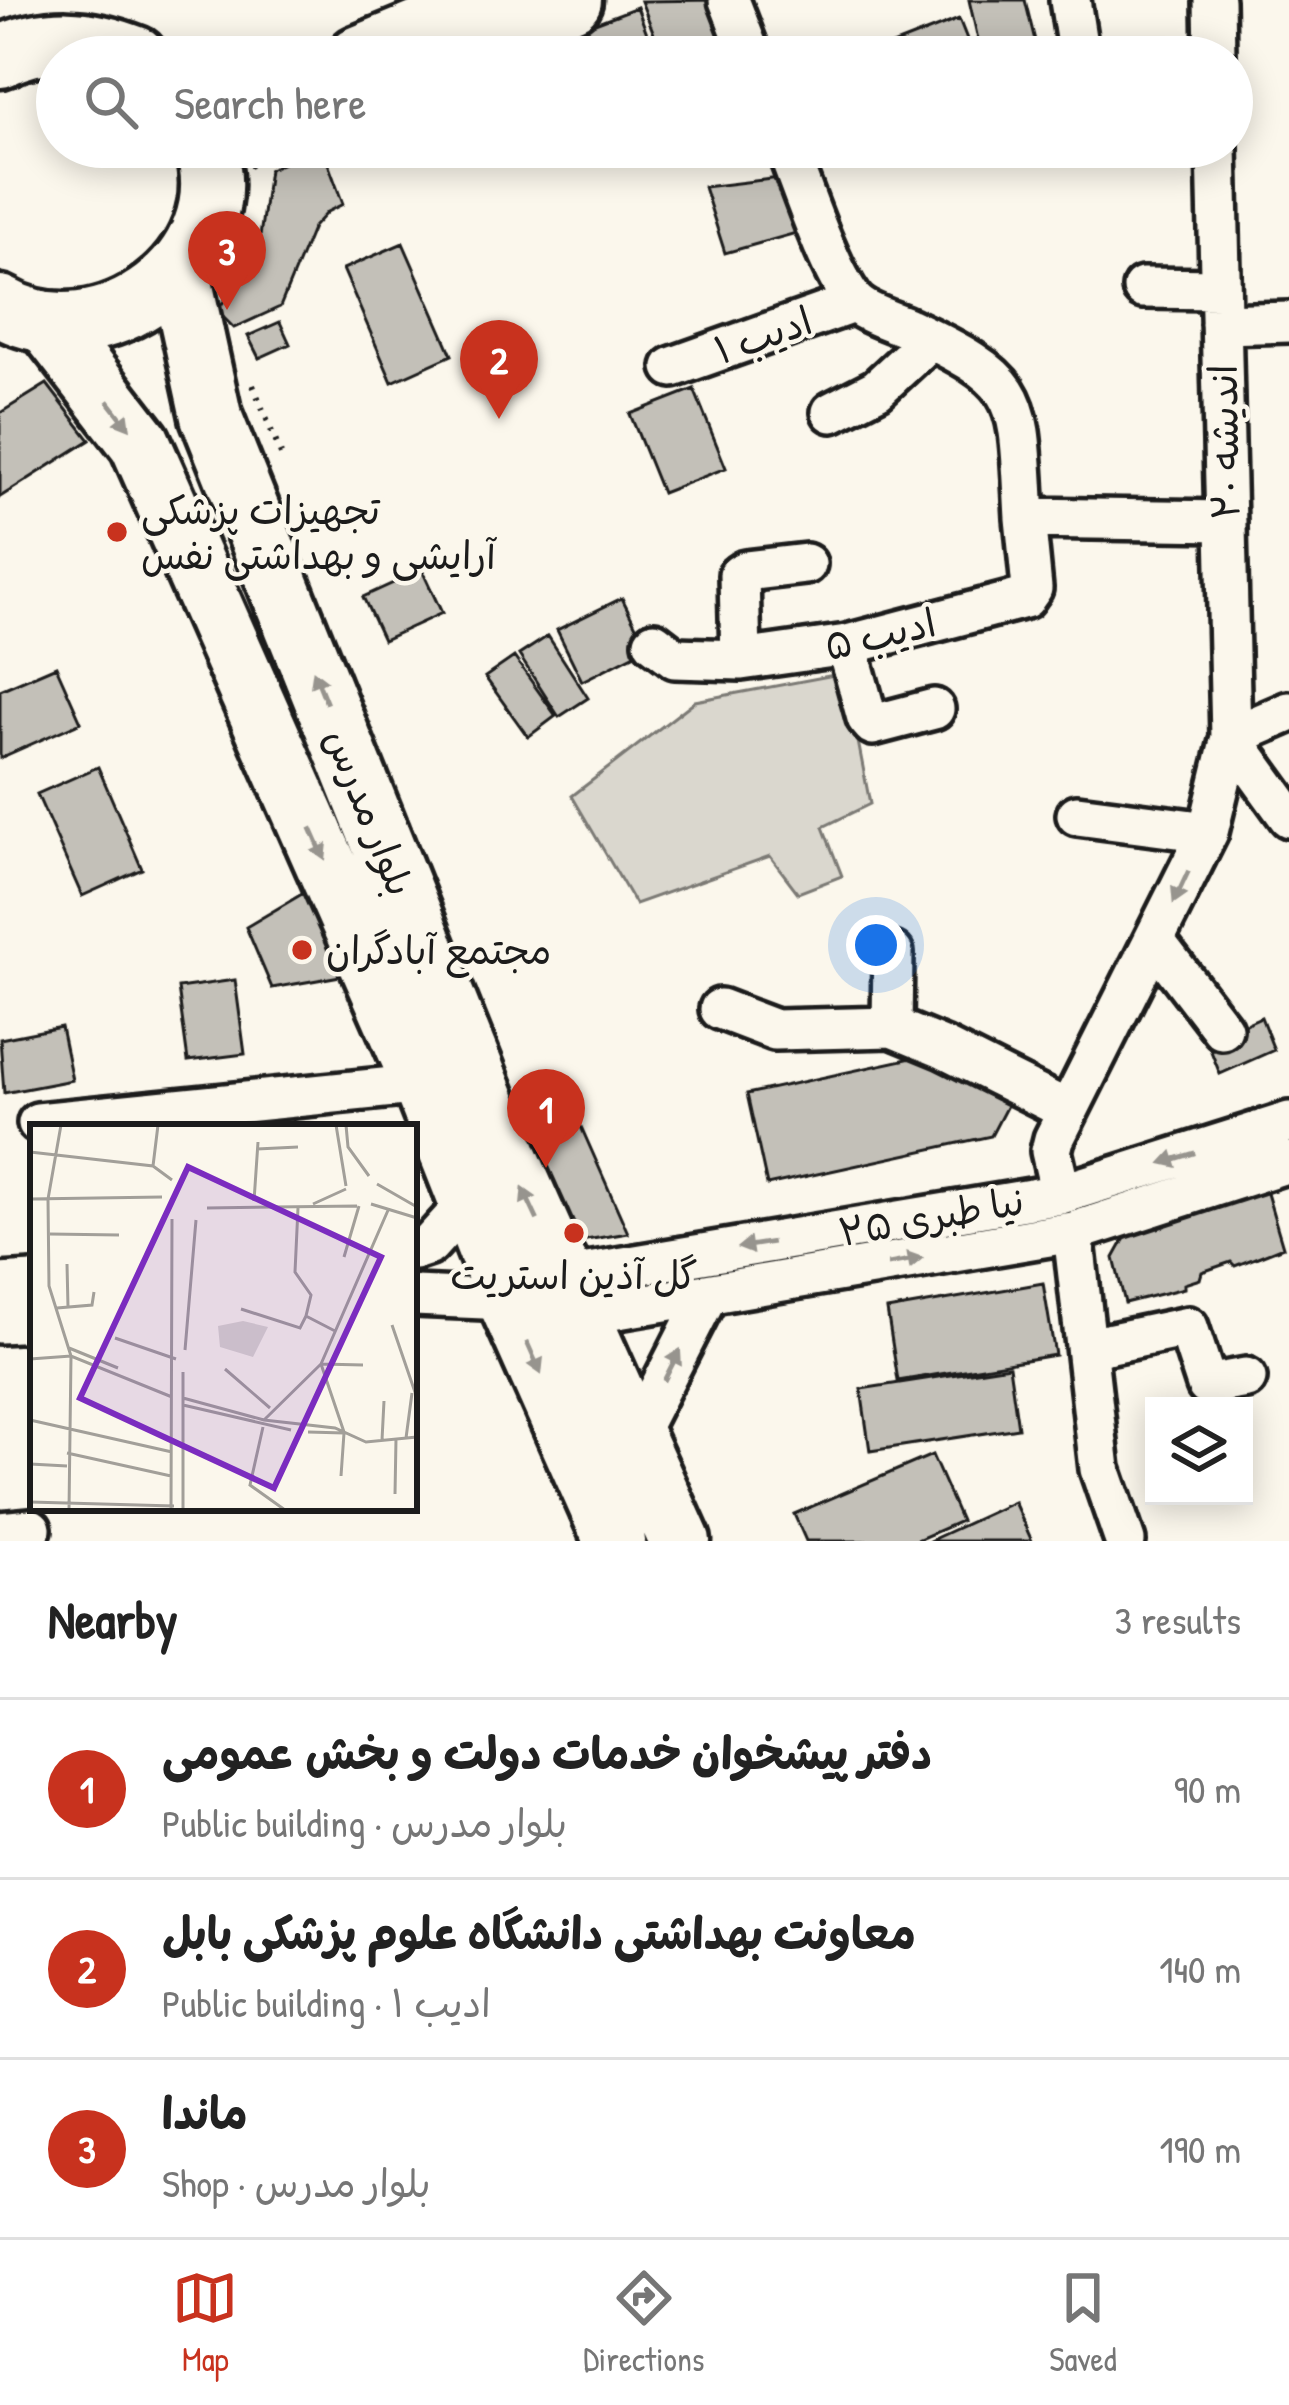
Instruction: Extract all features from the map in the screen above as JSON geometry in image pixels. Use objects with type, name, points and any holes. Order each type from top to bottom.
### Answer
[{"type":"main road","points":[[413,36],[458,19],[572,0]]},
{"type":"main road","points":[[0,57],[36,44]]},
{"type":"main road","points":[[23,314],[84,323],[120,314],[152,296],[179,269],[200,235],[221,168]]},
{"type":"main road","name":"بلوار مدرس","points":[[179,269],[211,416],[509,1159],[680,1541]]},
{"type":"main road","name":"بلوار مدرس","points":[[23,314],[140,443],[424,1084],[508,1300],[615,1541]]},
{"type":"street","points":[[729,0],[744,36]]},
{"type":"street","points":[[1070,0],[1076,36]]},
{"type":"street","points":[[1214,0],[1215,36]]},
{"type":"street","points":[[794,168],[854,303],[984,368],[1004,388],[1021,429],[1025,518],[1226,521]]},
{"type":"street","name":"اندیشه ۲۰","points":[[1061,1194],[1051,1150],[1208,832],[1231,737],[1218,168]]},
{"type":"street","points":[[1143,288],[1289,322]]},
{"type":"street","name":"ادیب ۱","points":[[673,367],[854,303]]},
{"type":"street","points":[[832,412],[878,389],[931,340]]},
{"type":"street","name":"ادیب ۵","points":[[654,642],[675,658],[741,660],[848,644],[1025,598],[1032,588],[1025,518]]},
{"type":"street","points":[[741,660],[739,575],[806,565]]},
{"type":"street","points":[[848,644],[867,718],[873,725],[934,709]]},
{"type":"street","points":[[1289,712],[1231,737],[1289,817]]},
{"type":"street","points":[[1077,815],[1208,832]]},
{"type":"street","points":[[1156,943],[1222,1029]]},
{"type":"street","points":[[892,1028],[893,953]]},
{"type":"street","points":[[721,1009],[775,1030],[892,1028],[1067,1110]]},
{"type":"street","points":[[38,1123],[424,1084]]},
{"type":"street","name":"نیا طبری ۲۵","points":[[573,1296],[845,1230],[1061,1194],[1289,1122]]},
{"type":"street","name":"نیا طبری ۲۵","points":[[573,1296],[708,1294],[1073,1232],[1289,1162]]},
{"type":"street","points":[[417,1249],[429,1245],[468,1202]]},
{"type":"street","points":[[845,1230],[848,1270]]},
{"type":"street","points":[[1073,1232],[1100,1469],[1124,1541]]},
{"type":"street","points":[[0,1284],[30,1282]]},
{"type":"street","points":[[635,1437],[708,1294]]},
{"type":"street","points":[[417,1296],[508,1300]]},
{"type":"street","points":[[0,1323],[30,1321]]},
{"type":"street","points":[[1088,1348],[1188,1327],[1207,1384],[1246,1378]]},
{"type":"path","points":[[248,372],[282,457]]},
{"type":"shaded area","points":[[845,673],[870,804],[823,827],[842,876],[798,893],[770,856],[635,904],[572,796],[695,701]]},
{"type":"building","points":[[718,0],[732,36],[655,36],[641,1]]},
{"type":"building","points":[[969,0],[1025,0],[1034,36],[977,36]]},
{"type":"building","points":[[637,7],[648,36],[567,36]]},
{"type":"building","points":[[959,19],[966,36],[916,36]]},
{"type":"building","points":[[330,168],[343,204],[313,227],[280,307],[234,328],[217,311],[249,266],[260,237],[269,169]]},
{"type":"building","points":[[788,177],[807,230],[725,253],[704,187]]},
{"type":"building","points":[[403,243],[452,355],[392,382],[343,269]]},
{"type":"building","points":[[280,322],[290,344],[259,358],[248,336]]},
{"type":"building","points":[[47,384],[90,440],[0,497],[0,413]]},
{"type":"building","points":[[694,389],[726,468],[662,493],[630,414]]},
{"type":"building","points":[[422,570],[442,613],[383,640],[363,597]]},
{"type":"building","points":[[622,598],[647,648],[582,681],[557,630]]},
{"type":"building","points":[[548,636],[588,698],[559,717],[519,655]]},
{"type":"building","points":[[514,657],[556,716],[528,737],[485,677]]},
{"type":"building","points":[[56,666],[81,722],[0,758],[0,690]]},
{"type":"building","points":[[98,767],[142,869],[82,896],[37,794]]},
{"type":"building","name":"مجتمع آبادگران","points":[[319,884],[357,973],[272,988],[246,927]]},
{"type":"building","points":[[235,980],[245,1054],[188,1061],[178,988]]},
{"type":"building","points":[[1261,1017],[1274,1050],[1220,1074],[1207,1041]]},
{"type":"building","points":[[61,1027],[72,1080],[4,1093],[0,1039]]},
{"type":"building","points":[[930,1054],[1012,1096],[991,1136],[767,1185],[747,1094]]},
{"type":"building","points":[[567,1095],[628,1233],[574,1242],[518,1115]]},
{"type":"building","points":[[291,1104],[294,1124],[242,1124],[240,1111]]},
{"type":"building","points":[[1266,1190],[1283,1247],[1235,1266],[1231,1262],[1202,1272],[1200,1279],[1184,1288],[1125,1303],[1114,1258],[1129,1231]]},
{"type":"building","points":[[1043,1283],[1055,1355],[898,1381],[887,1310]]},
{"type":"building","points":[[1009,1366],[1018,1428],[870,1451],[861,1389]]},
{"type":"building","points":[[932,1455],[961,1521],[915,1541],[806,1541],[794,1514]]},
{"type":"building","points":[[1014,1502],[1032,1541],[929,1541]]},
{"type":"place","name":"ماندا","points":[[227,310]]},
{"type":"place","name":"معاونت بهداشتی دانشگاه علوم پزشکی بابل","points":[[499,419]]},
{"type":"place","name":"تجهیزات پزشکی آرایشی و بهداشتی نفس","points":[[117,532]]},
{"type":"place","name":"مجتمع آبادگران","points":[[302,950]]},
{"type":"place","name":"دفتر پیشخوان خدمات دولت و بخش عمومی","points":[[546,1168]]},
{"type":"place","name":"گل آذین استریت","points":[[574,1233]]}]
